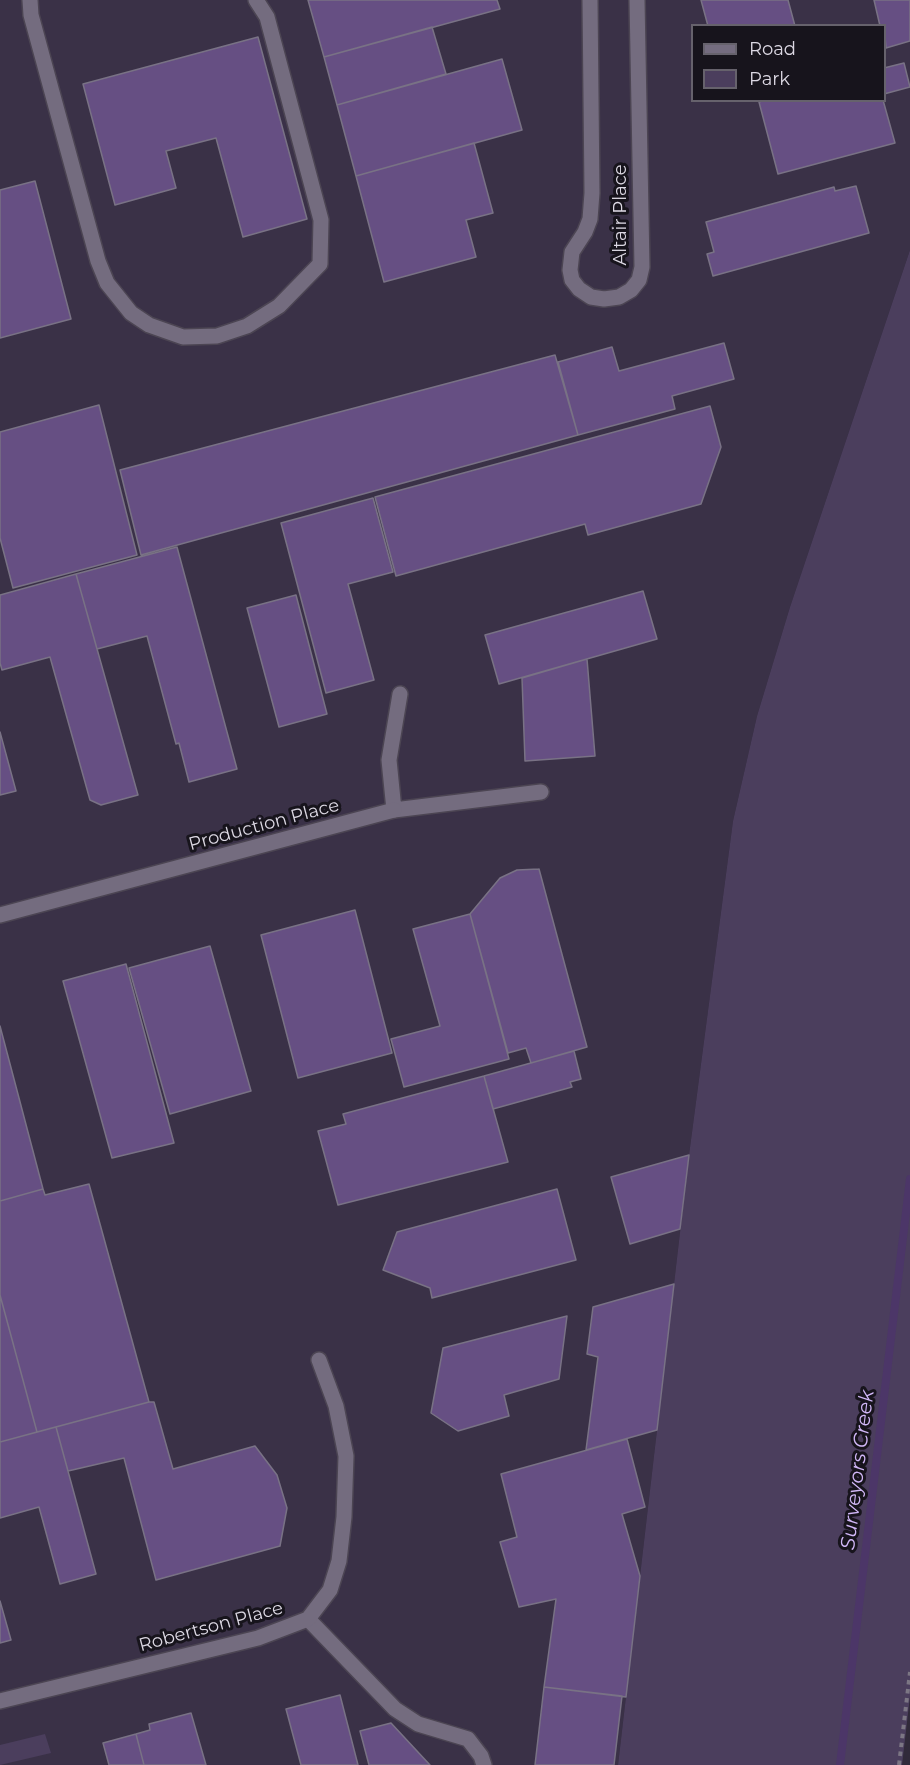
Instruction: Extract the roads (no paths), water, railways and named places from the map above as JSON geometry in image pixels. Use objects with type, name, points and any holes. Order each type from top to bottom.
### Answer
[{"type":"street","points":[[30,0],[32,15],[98,261],[107,283],[131,313],[149,325],[183,337],[217,336],[247,326],[279,306],[320,264],[321,220],[267,17],[256,0]]},
{"type":"street","name":"Altair Place","points":[[590,0],[592,193],[590,219],[585,232],[572,252],[570,270],[572,280],[579,289],[591,297],[604,299],[619,297],[631,290],[639,280],[642,267],[637,0]]},
{"type":"street","points":[[394,810],[389,760],[400,694]]},
{"type":"street","name":"Production Place","points":[[0,915],[394,810],[541,792]]},
{"type":"street","name":"Robertson Place","points":[[0,1701],[258,1638],[308,1619],[330,1590],[339,1561],[344,1517],[346,1456],[336,1406],[319,1360]]},
{"type":"street","points":[[308,1619],[394,1709],[418,1724],[468,1739],[481,1756],[484,1765]]},
{"type":"waterway","name":"Surveyors Creek","points":[[840,1765],[910,1179]]}]
